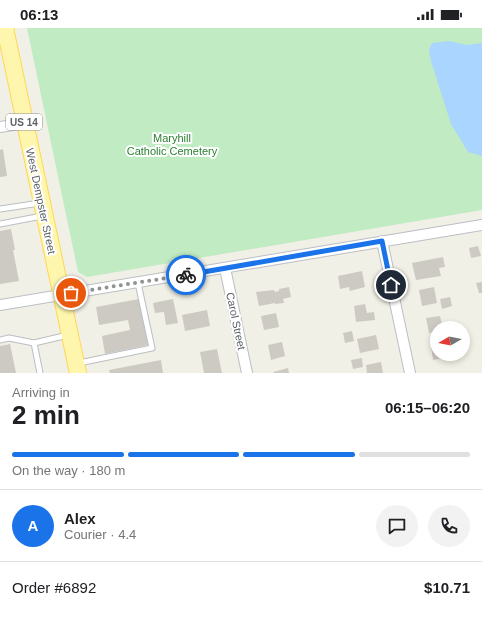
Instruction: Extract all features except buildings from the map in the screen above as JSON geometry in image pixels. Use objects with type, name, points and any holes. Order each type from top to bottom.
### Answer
[{"type":"main road","name":"West Dempster Street","points":[[5,28],[77,368]]},
{"type":"street","points":[[0,127],[25,123]]},
{"type":"street","points":[[0,305],[482,225]]},
{"type":"street","points":[[382,241],[410,373]]},
{"type":"street","name":"Carol Street","points":[[225,268],[247,373]]},
{"type":"lane","points":[[0,209],[43,209]]},
{"type":"lane","points":[[0,224],[43,209]]},
{"type":"lane","points":[[77,368],[152,348],[138,282]]},
{"type":"lane","points":[[0,340],[9,338],[34,343],[70,335]]},
{"type":"lane","points":[[34,343],[40,373]]},
{"type":"green space","name":"Maryhill Catholic Cemetery","points":[[27,28],[482,28],[482,210],[87,277],[78,272]]},
{"type":"water","points":[[449,41],[467,45],[482,43],[482,156],[468,152],[451,124],[431,61],[429,50],[432,43]]},
{"type":"way so far","points":[[71,293],[186,275]]},
{"type":"route","points":[[186,275],[382,241],[391,285]]}]
